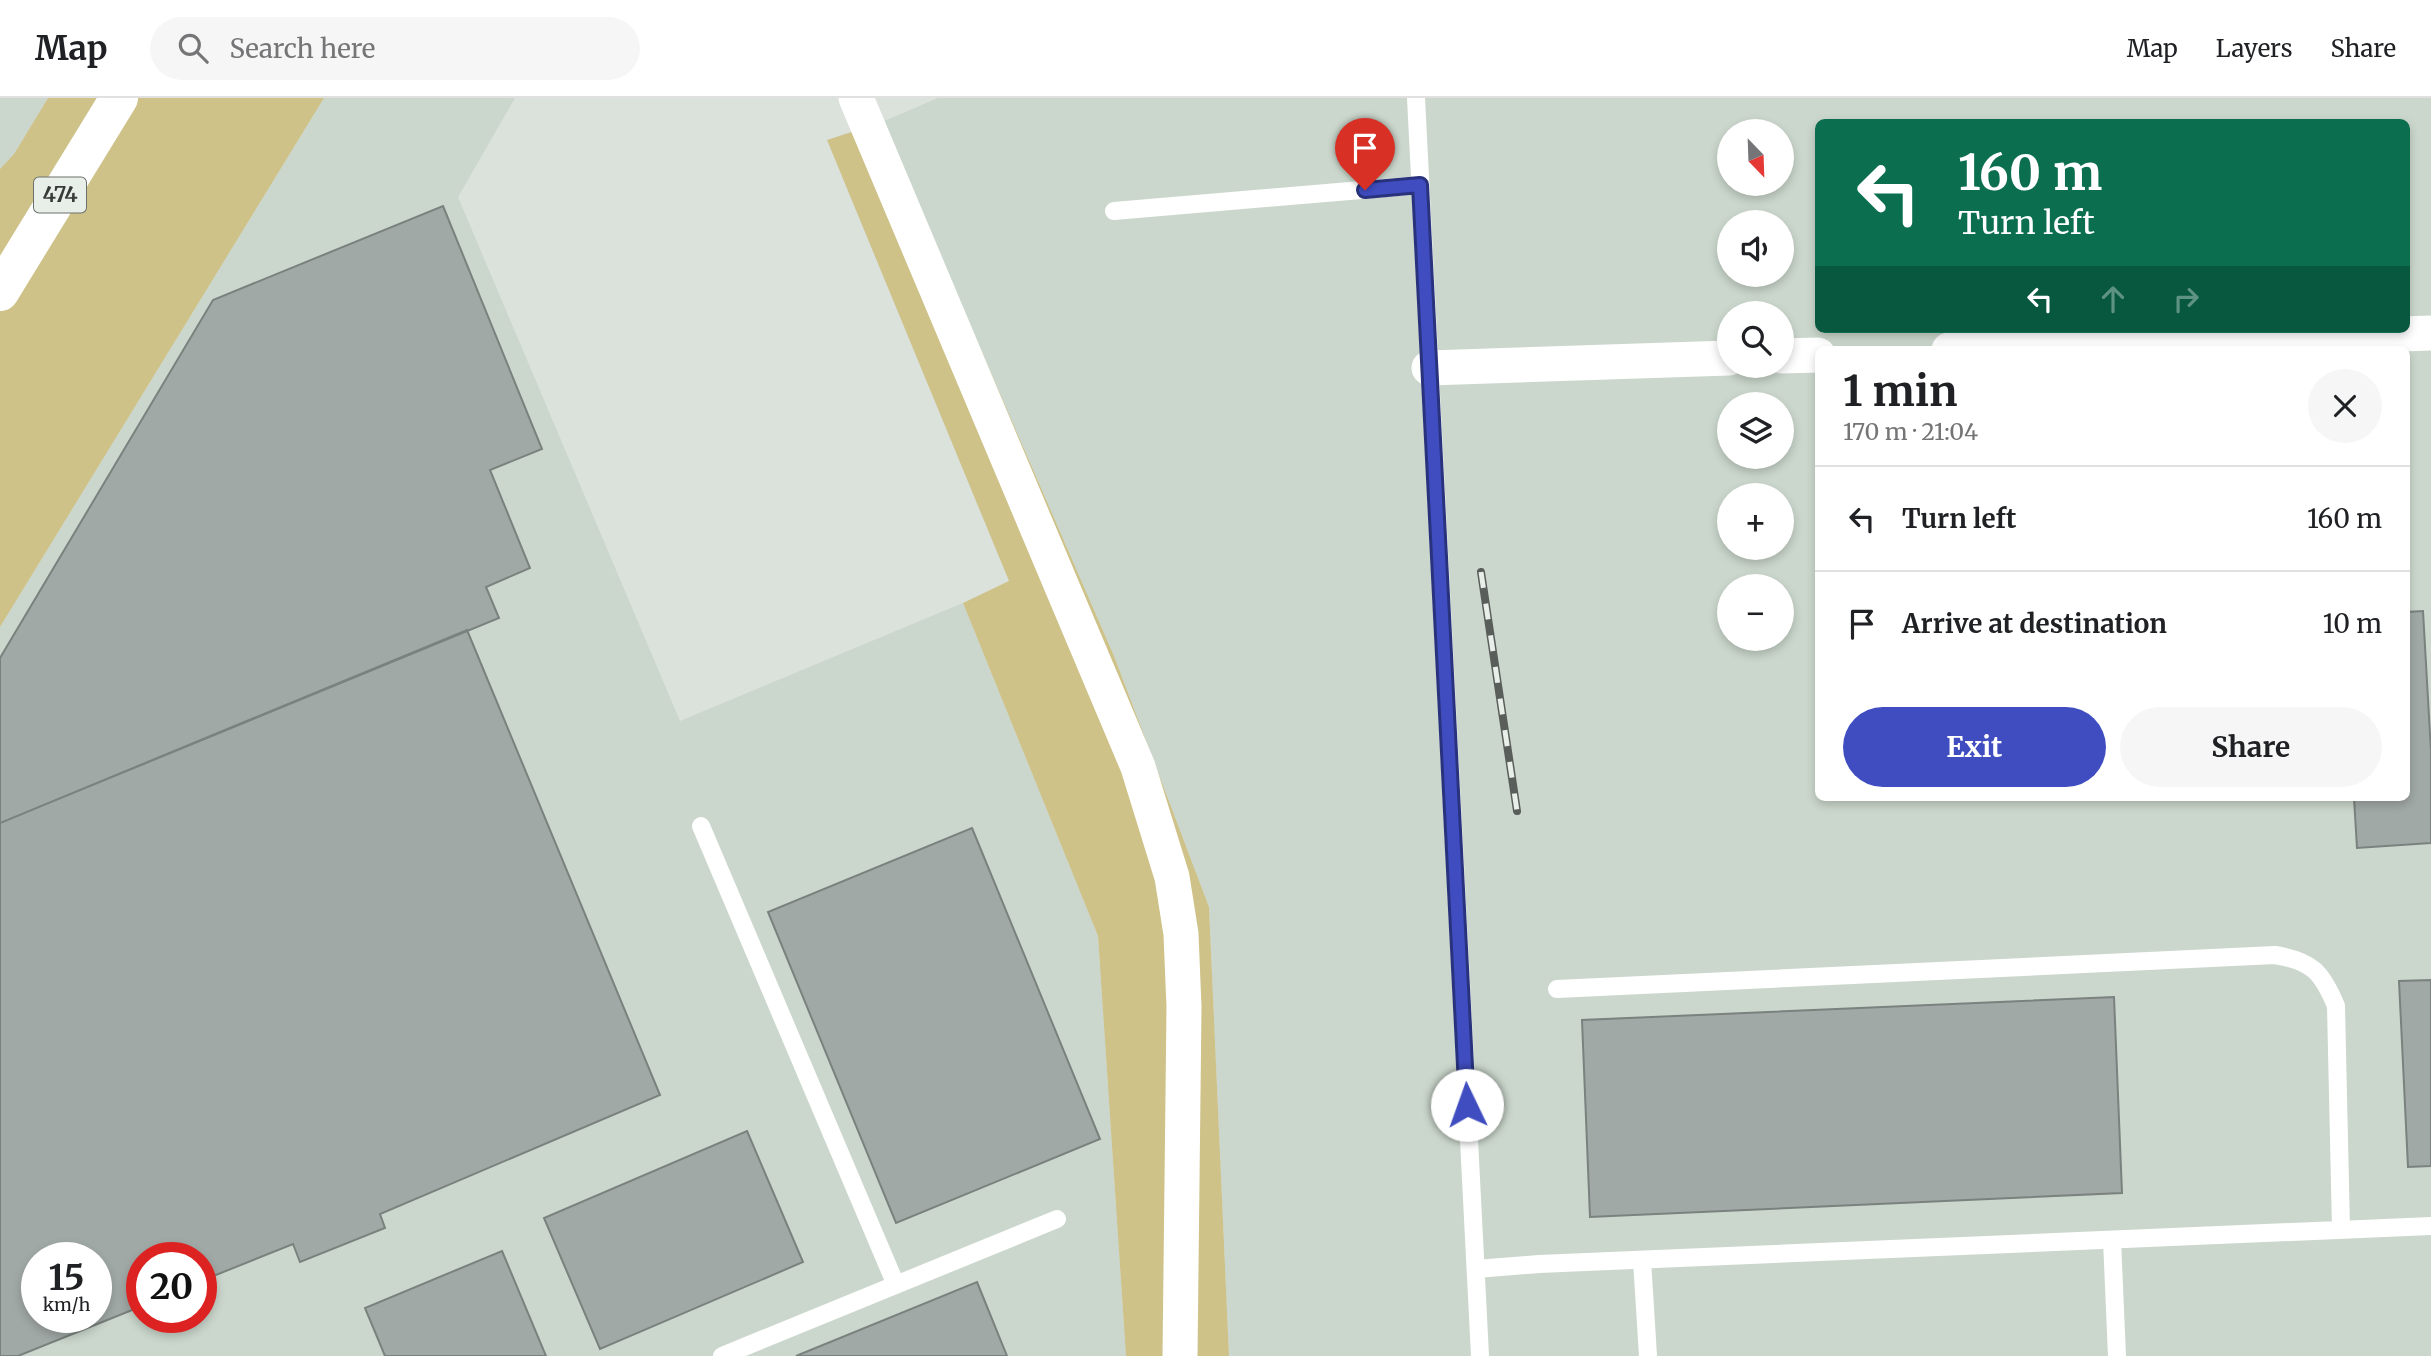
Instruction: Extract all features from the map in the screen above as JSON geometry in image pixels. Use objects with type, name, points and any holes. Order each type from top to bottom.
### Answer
[{"type":"main road","name":"474","points":[[0,292],[119,98]]},
{"type":"street","points":[[856,98],[1138,766],[1172,877],[1181,934],[1184,1007],[1180,1356]]},
{"type":"street","points":[[2062,346],[2431,333]]},
{"type":"street","points":[[1794,356],[1815,355]]},
{"type":"street","points":[[1429,368],[1717,358]]},
{"type":"lane","points":[[1416,98],[1480,1356]]},
{"type":"lane","points":[[1114,211],[1420,185]]},
{"type":"lane","points":[[701,826],[895,1285]]},
{"type":"lane","points":[[1557,989],[2275,955],[2297,958],[2315,970],[2327,984],[2336,1006],[2341,1229]]},
{"type":"lane","points":[[722,1356],[1057,1219]]},
{"type":"lane","points":[[1476,1269],[1539,1264],[2431,1226]]},
{"type":"lane","points":[[2112,1240],[2117,1356]]},
{"type":"lane","points":[[1642,1260],[1648,1356]]},
{"type":"shaded area","points":[[0,98],[48,98],[14,154],[0,169]]},
{"type":"shaded area","points":[[48,98],[324,98],[0,627],[0,169],[14,154]]},
{"type":"shaded area","points":[[324,98],[515,98],[458,197],[680,721],[963,603],[1098,936],[1126,1356],[0,1356],[0,627]]},
{"type":"shaded area","points":[[938,98],[2431,98],[2431,1356],[1229,1356],[1209,907],[1114,656],[882,122]]},
{"type":"shaded area","points":[[882,122],[1114,656],[1209,907],[1229,1356],[1126,1356],[1098,936],[963,603],[1009,581],[827,140]]},
{"type":"building","points":[[443,206],[542,449],[490,470],[530,568],[486,587],[499,618],[0,823],[0,658],[213,300]]},
{"type":"building","points":[[2423,611],[2431,752],[2431,843],[2357,848],[2354,801],[2410,801],[2410,612]]},
{"type":"building","points":[[467,630],[660,1095],[380,1214],[385,1228],[300,1262],[293,1244],[217,1275],[217,1242],[126,1242],[126,1312],[112,1318],[112,1242],[21,1242],[21,1333],[75,1333],[18,1356],[0,1356],[0,823]]},
{"type":"building","points":[[972,828],[1100,1139],[896,1223],[768,912]]},
{"type":"building","points":[[2431,980],[2431,1166],[2408,1167],[2399,981]]},
{"type":"building","points":[[2114,997],[2122,1193],[1590,1217],[1582,1020]]},
{"type":"building","points":[[747,1131],[803,1262],[600,1349],[544,1218]]},
{"type":"building","points":[[502,1251],[546,1356],[385,1356],[365,1308]]},
{"type":"building","points":[[977,1282],[1007,1356],[796,1356]]},
{"type":"railway","points":[[1481,572],[1517,811]]},
{"type":"route","points":[[1365,190],[1420,185],[1467,1105]]}]
